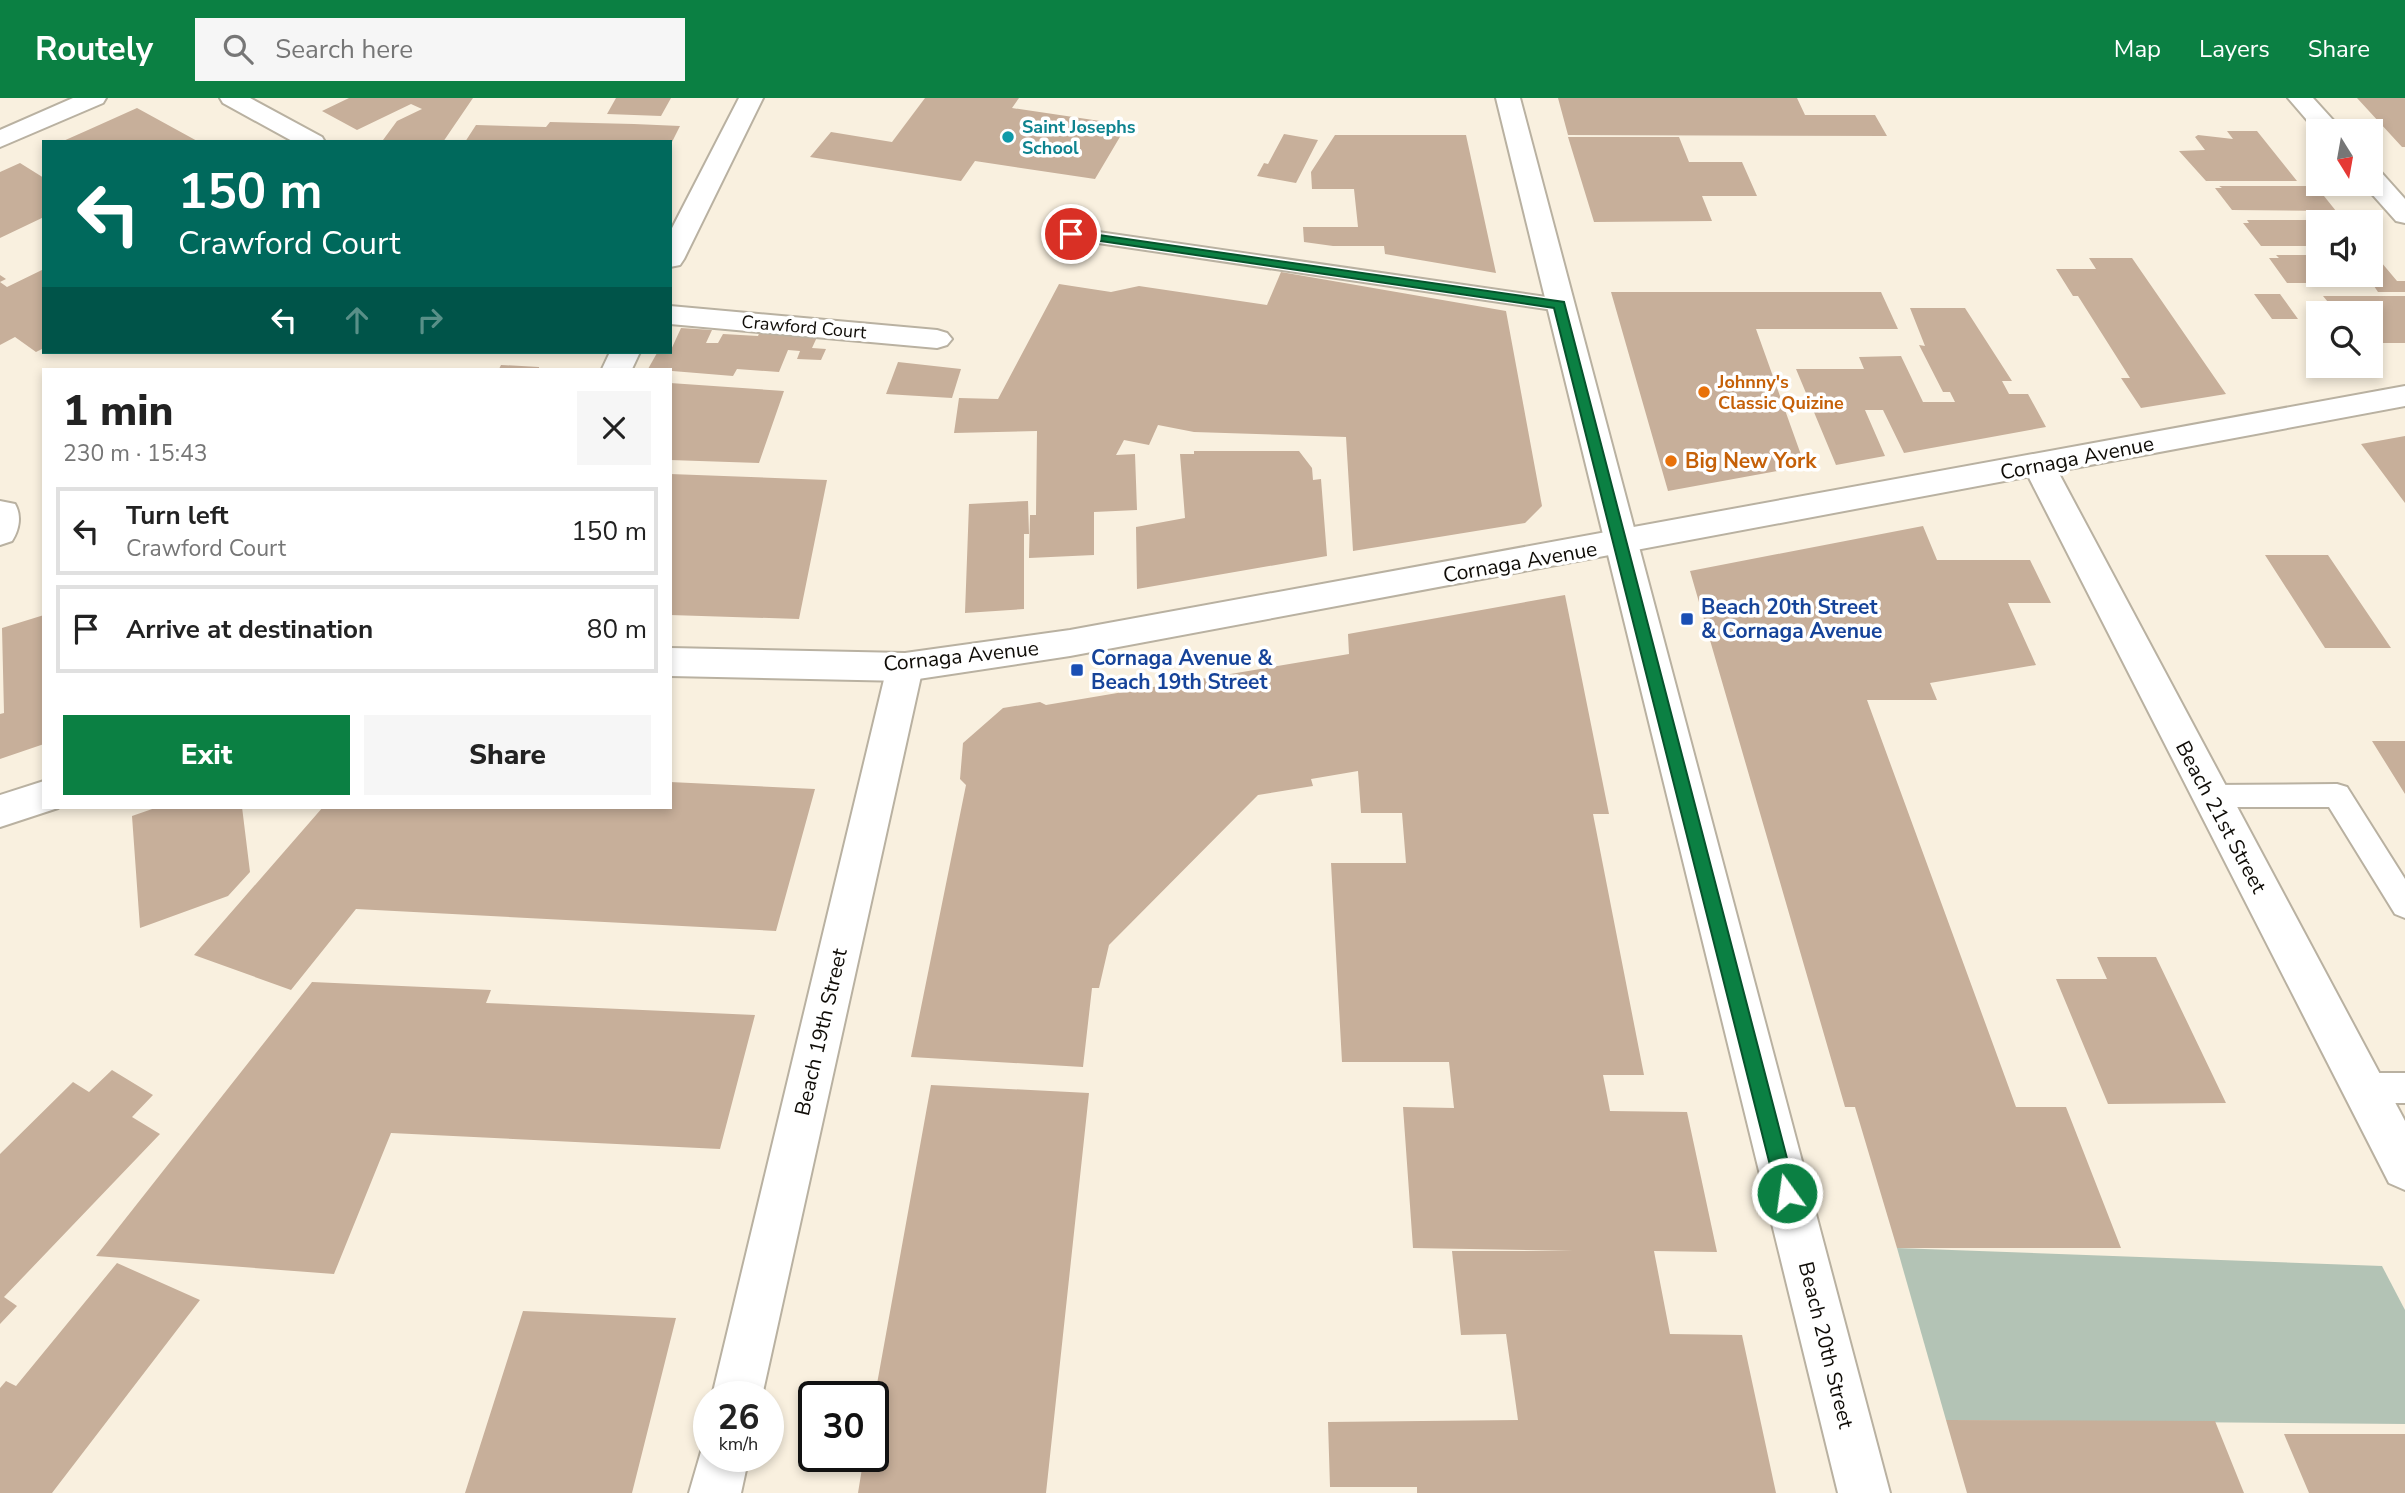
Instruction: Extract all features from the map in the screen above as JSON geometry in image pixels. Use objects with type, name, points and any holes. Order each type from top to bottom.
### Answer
[{"type":"street","points":[[0,139],[94,98]]},
{"type":"street","points":[[232,98],[309,140]]},
{"type":"street","points":[[672,253],[690,192],[751,98]]},
{"type":"street","name":"Beach 20th Street","points":[[1508,98],[1864,1493]]},
{"type":"street","points":[[2300,98],[2319,119]]},
{"type":"street","points":[[2384,192],[2405,215]]},
{"type":"street","name":"Crawford Court","points":[[672,315],[937,339]]},
{"type":"street","name":"Cornaga Avenue","points":[[672,662],[905,667],[1070,643],[2039,466],[2405,396]]},
{"type":"street","name":"Beach 21st Street","points":[[2039,466],[2405,1167]]},
{"type":"street","name":"Beach 19th Street","points":[[740,1381],[905,667]]},
{"type":"street","points":[[0,811],[42,798]]},
{"type":"street","points":[[715,1493],[720,1472]]},
{"type":"lane","points":[[1071,234],[1560,305]]},
{"type":"lane","points":[[2211,796],[2337,795],[2405,905]]},
{"type":"lane","points":[[2364,1088],[2405,1088]]},
{"type":"green space","points":[[1897,1248],[2382,1266],[2405,1310],[2405,1424],[1946,1420]]},
{"type":"building","points":[[349,98],[473,98],[444,140],[383,140],[397,121],[422,109],[411,104],[357,130],[322,111]]},
{"type":"building","points":[[616,98],[671,98],[661,116],[607,114]]},
{"type":"building","name":"Saint Josephs School","points":[[925,98],[1019,98],[1012,108],[1127,125],[1095,179],[975,161],[961,181],[810,157],[831,132],[892,142]]},
{"type":"building","points":[[1558,98],[1797,98],[1805,115],[1875,115],[1887,136],[1568,135]]},
{"type":"building","points":[[2357,98],[2405,98],[2405,147],[2384,127],[2384,119],[2376,119]]},
{"type":"building","points":[[137,108],[195,140],[66,140]]},
{"type":"building","points":[[550,122],[680,126],[672,142],[466,140],[476,125],[546,127]]},
{"type":"building","points":[[2227,131],[2257,131],[2297,181],[2206,181],[2179,151],[2205,150],[2195,137],[2198,135],[2233,139]]},
{"type":"building","points":[[1284,134],[1318,140],[1296,183],[1257,176],[1264,163],[1268,164]]},
{"type":"building","points":[[1335,135],[1466,135],[1496,273],[1385,254],[1384,246],[1333,246],[1304,242],[1303,227],[1358,227],[1354,189],[1312,189],[1311,172]]},
{"type":"building","points":[[1568,137],[1679,137],[1689,162],[1742,162],[1757,196],[1702,196],[1712,221],[1594,222]]},
{"type":"building","points":[[20,163],[42,177],[42,218],[0,238],[0,172]]},
{"type":"building","points":[[2219,186],[2306,186],[2306,196],[2324,196],[2335,210],[2232,210],[2215,188],[2222,188]]},
{"type":"building","points":[[2247,220],[2306,220],[2306,246],[2261,246],[2243,223],[2249,223]]},
{"type":"building","points":[[2276,255],[2306,255],[2306,283],[2287,283],[2269,258],[2279,258]]},
{"type":"building","points":[[2089,258],[2132,258],[2226,394],[2141,408],[2121,378],[2130,378],[2078,296],[2073,296],[2056,269],[2096,269]]},
{"type":"building","points":[[2383,264],[2397,281],[2405,281],[2405,292],[2378,292],[2375,287],[2383,287]]},
{"type":"building","points":[[42,270],[42,349],[36,352],[15,337],[0,345],[0,282],[7,287]]},
{"type":"building","points":[[1281,272],[1506,311],[1542,506],[1525,523],[1353,551],[1346,437],[1194,432],[1158,425],[1149,445],[1124,440],[1116,455],[1135,454],[1137,510],[1094,512],[1094,555],[1029,558],[1030,515],[1036,515],[1037,431],[954,433],[959,398],[998,399],[1059,284],[1111,292],[1139,286],[1267,305]]},
{"type":"building","points":[[1611,292],[1881,292],[1898,329],[1756,329],[1805,466],[1668,491]]},
{"type":"building","points":[[2254,294],[2280,294],[2298,319],[2272,319]]},
{"type":"building","points":[[2323,296],[2405,296],[2405,343],[2383,343],[2383,301],[2327,301]]},
{"type":"building","points":[[1910,308],[1965,308],[2012,381],[2002,381],[2009,394],[2028,394],[2046,427],[1904,453],[1883,410],[1865,410],[1885,456],[1836,465],[1796,369],[1864,369],[1859,357],[1901,356],[1923,402],[1955,402],[1950,392],[1943,392],[1919,345],[1925,346]]},
{"type":"building","points":[[681,328],[712,330],[706,343],[718,343],[723,334],[758,336],[760,331],[818,335],[812,348],[826,349],[821,360],[797,359],[800,351],[788,350],[779,372],[737,369],[733,376],[672,371],[672,368],[649,368],[656,354],[672,354]]},
{"type":"building","points":[[898,362],[961,369],[952,398],[886,394]]},
{"type":"building","points":[[501,365],[539,367],[539,368],[500,368]]},
{"type":"building","points":[[672,383],[784,391],[759,463],[672,460]]},
{"type":"building","points":[[2405,436],[2405,503],[2361,444]]},
{"type":"building","points":[[1194,451],[1299,451],[1312,468],[1313,480],[1321,479],[1327,556],[1137,589],[1136,527],[1185,518],[1180,454],[1194,454]]},
{"type":"building","points":[[672,474],[827,480],[799,619],[672,615]]},
{"type":"building","points":[[1028,501],[1029,534],[1024,534],[1024,609],[965,613],[969,504]]},
{"type":"building","points":[[1923,526],[1937,560],[2030,560],[2051,603],[2008,603],[2036,665],[1930,683],[1937,700],[1867,700],[2016,1107],[2066,1107],[2121,1248],[1897,1248],[1855,1107],[1845,1107],[1690,571]]},
{"type":"building","points":[[2265,555],[2328,555],[2391,648],[2325,648]]},
{"type":"building","points":[[1565,595],[1609,814],[1593,814],[1644,1075],[1603,1075],[1610,1111],[1687,1112],[1717,1252],[1654,1251],[1670,1334],[1742,1335],[1776,1493],[1417,1493],[1417,1487],[1330,1487],[1328,1422],[1518,1420],[1506,1334],[1461,1335],[1452,1251],[1573,1251],[1413,1248],[1403,1107],[1454,1108],[1449,1062],[1342,1062],[1331,863],[1406,863],[1402,813],[1361,813],[1358,771],[1311,779],[1313,786],[1258,795],[1109,945],[1099,988],[1092,988],[1083,1067],[911,1057],[966,785],[960,779],[963,743],[1003,708],[1040,702],[1046,705],[1349,654],[1348,634]]},
{"type":"building","points":[[42,616],[42,745],[0,759],[0,714],[4,713],[2,628]]},
{"type":"building","points":[[2372,741],[2405,741],[2405,794]]},
{"type":"building","points":[[672,782],[815,789],[776,931],[356,909],[291,990],[194,955],[321,809],[672,809]]},
{"type":"building","points":[[152,809],[242,809],[250,872],[228,896],[140,928],[132,816]]},
{"type":"building","points":[[2097,957],[2156,957],[2226,1103],[2108,1104],[2056,979],[2107,979]]},
{"type":"building","points":[[312,982],[491,990],[486,1003],[755,1015],[720,1149],[391,1133],[334,1274],[96,1256]]},
{"type":"building","points":[[112,1070],[153,1095],[132,1117],[160,1134],[4,1297],[17,1306],[0,1324],[0,1154],[73,1082],[89,1092]]},
{"type":"building","points":[[931,1085],[1089,1093],[1046,1493],[858,1493],[861,1472],[889,1472],[889,1381],[878,1381]]},
{"type":"building","points":[[117,1263],[200,1300],[52,1493],[0,1493],[0,1388],[6,1381],[16,1386]]},
{"type":"building","points":[[523,1311],[676,1318],[632,1493],[465,1493]]},
{"type":"building","points":[[1946,1420],[2215,1421],[2244,1493],[1967,1493]]},
{"type":"building","points":[[2284,1434],[2405,1434],[2405,1493],[2309,1493]]},
{"type":"place","name":"Saint Josephs School","points":[[1008,137]]},
{"type":"place","name":"Johnny's Classic Quizine","points":[[1704,392]]},
{"type":"place","name":"Big New York","points":[[1671,461]]},
{"type":"place","name":"Beach 20th Street & Cornaga Avenue","points":[[1687,619]]},
{"type":"place","name":"Cornaga Avenue & Beach 19th Street","points":[[1077,670]]},
{"type":"route","points":[[1071,234],[1560,305],[1787,1193]]}]
